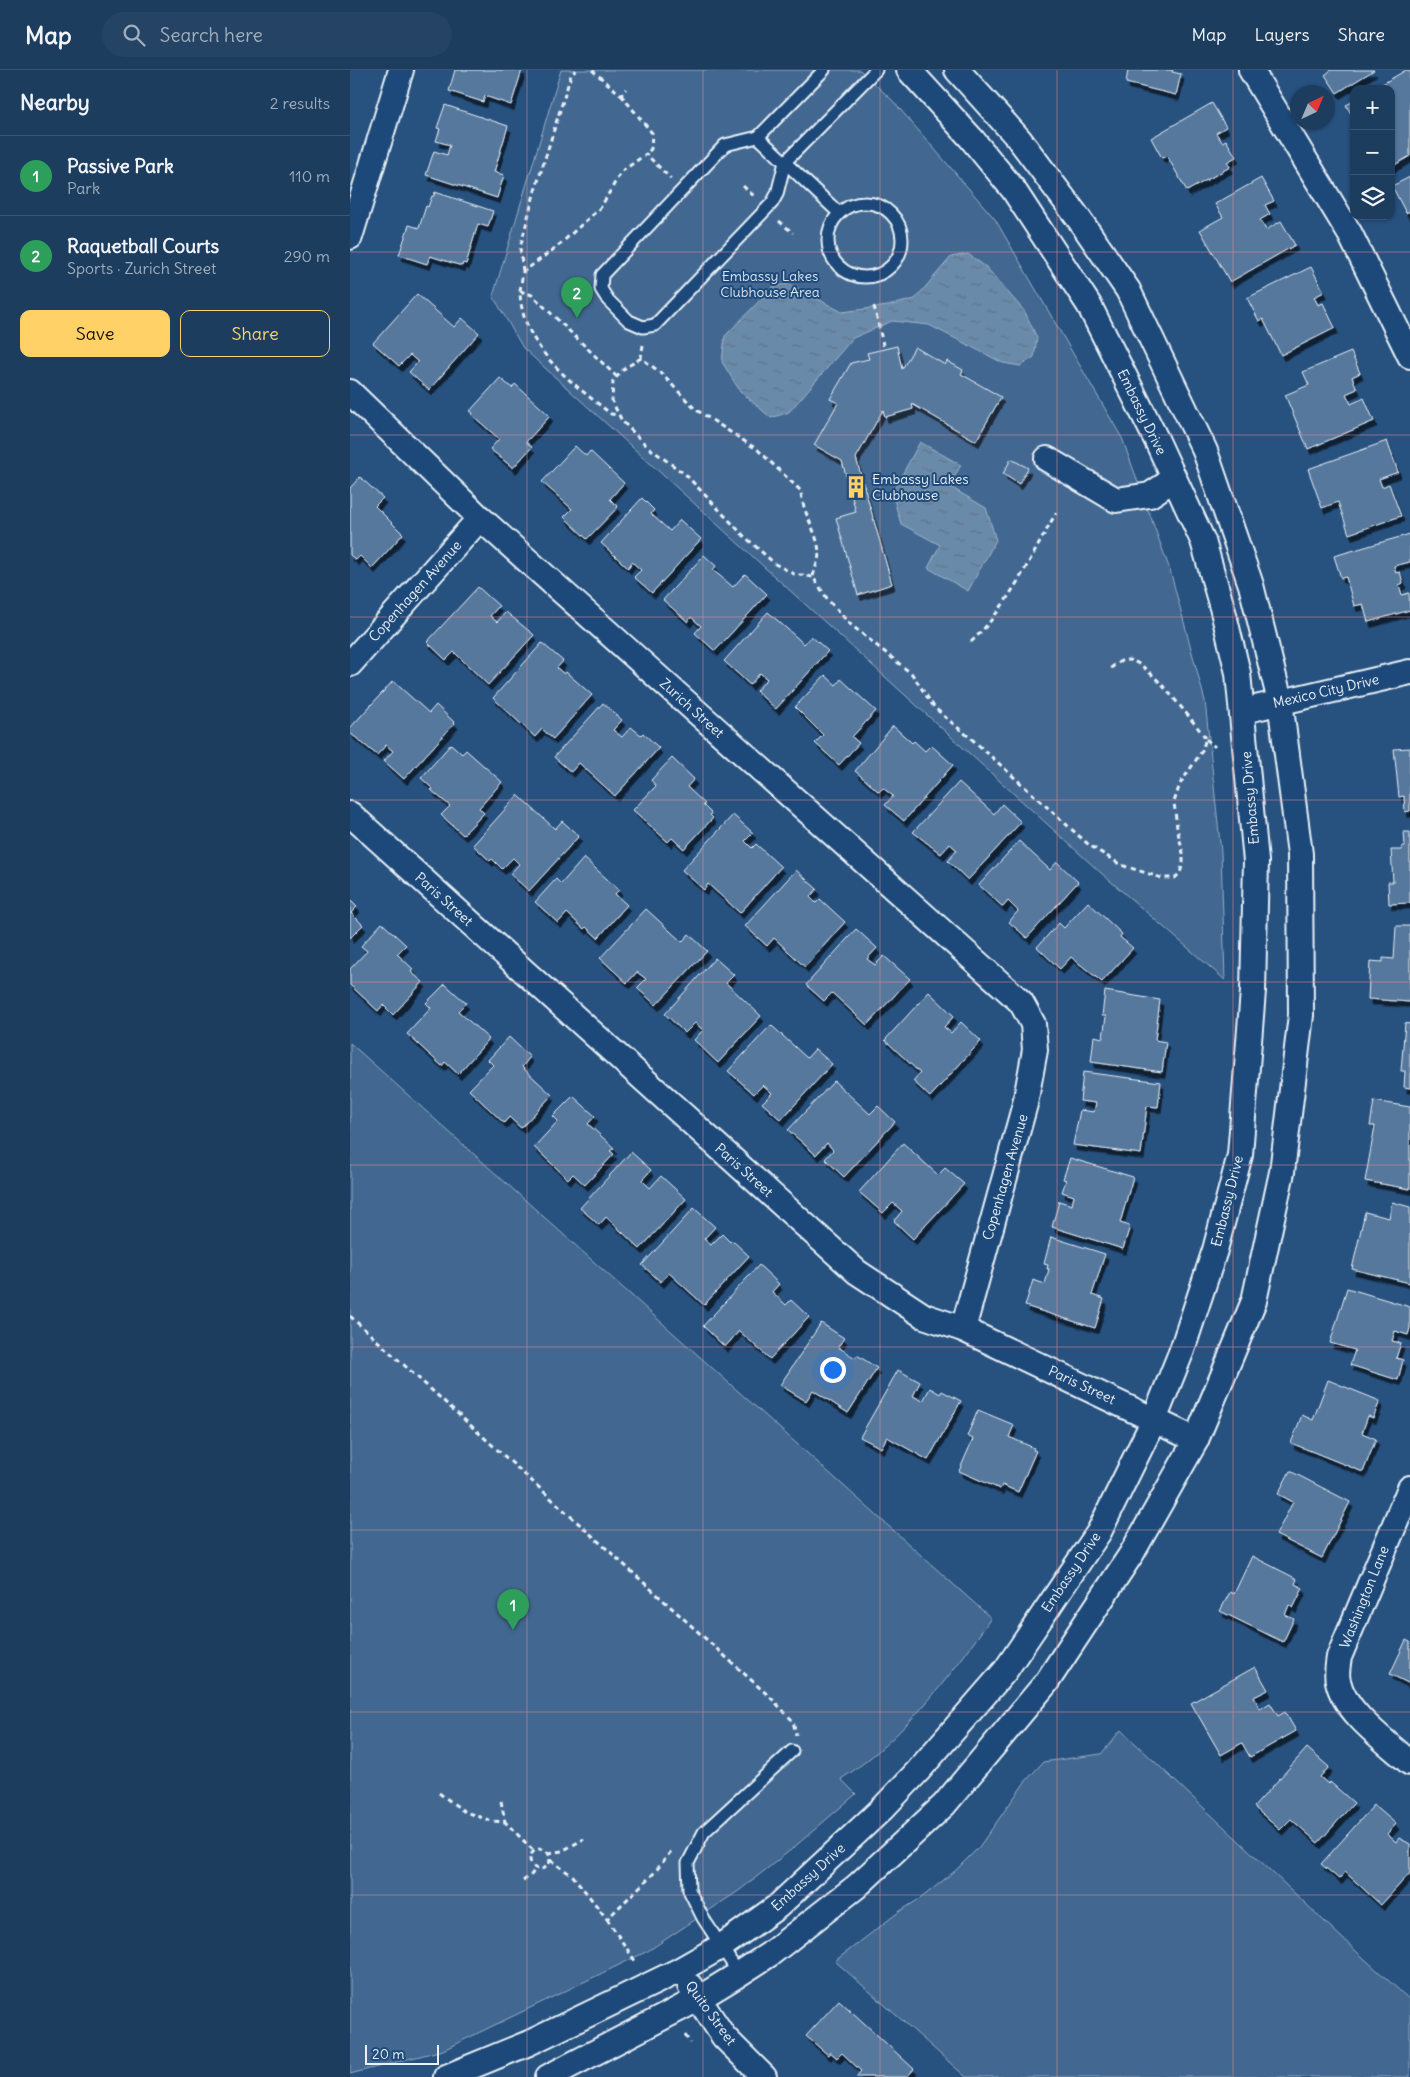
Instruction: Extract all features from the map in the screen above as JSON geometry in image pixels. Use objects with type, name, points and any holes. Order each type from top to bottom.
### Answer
[{"type":"street","points":[[350,236],[401,70]]},
{"type":"street","name":"Embassy Drive","points":[[446,2077],[529,2043],[680,1970],[722,1946],[778,1906],[883,1808],[918,1771],[1005,1670],[1098,1532],[1154,1420],[1182,1350],[1215,1250],[1240,1155],[1253,991],[1256,861],[1243,711],[1236,664],[1205,550],[1157,441],[1089,305],[1013,189],[971,138],[910,70]]},
{"type":"street","points":[[548,2077],[698,1999],[740,1974],[770,1954],[857,1886],[944,1805],[1046,1683],[1132,1553],[1196,1440],[1254,1301],[1282,1172],[1301,1016],[1300,854],[1280,701],[1251,585],[1205,451],[1128,290],[1080,219],[1019,139],[957,70]]},
{"type":"street","points":[[1251,70],[1350,234],[1410,356]]},
{"type":"street","name":"Zurich Street","points":[[350,392],[480,518],[1021,1002],[1033,1024]]},
{"type":"street","points":[[1047,459],[1116,500],[1150,495],[1174,479]]},
{"type":"street","name":"Copenhagen Avenue","points":[[350,664],[480,518]]},
{"type":"street","name":"Mexico City Drive","points":[[1243,711],[1410,672]]},
{"type":"street","name":"Paris Street","points":[[350,814],[857,1272],[924,1316],[963,1329],[1196,1440]]},
{"type":"street","name":"Copenhagen Avenue","points":[[963,1329],[1025,1104],[1035,1050],[1033,1024]]},
{"type":"street","name":"Washington Lane","points":[[1410,1488],[1339,1657],[1337,1680],[1343,1696],[1353,1710],[1410,1763]]},
{"type":"street","name":"Quito Street","points":[[680,1970],[724,2037],[764,2077]]},
{"type":"lane","points":[[824,70],[758,137],[725,145],[602,275],[601,289],[608,300],[629,320],[642,327],[655,325],[772,203],[777,194],[785,162],[876,70]]},
{"type":"lane","points":[[758,137],[839,213]]},
{"type":"lane","points":[[865,203],[880,206],[892,214],[900,226],[902,241],[899,255],[891,267],[879,275],[864,278],[850,274],[838,266],[830,254],[827,239],[830,225],[839,213],[851,206],[865,203]]},
{"type":"lane","points":[[740,1974],[703,1918],[689,1890],[688,1864],[704,1832],[792,1751]]},
{"type":"path","points":[[576,70],[571,75],[520,248],[523,272],[520,306],[525,324],[539,349],[575,385],[611,414],[619,415]]},
{"type":"path","points":[[523,272],[558,246],[601,207],[621,172],[651,149],[652,133],[620,95],[592,70]]},
{"type":"path","points":[[620,95],[626,89]]},
{"type":"path","points":[[646,154],[682,190]]},
{"type":"path","points":[[520,291],[532,295],[617,377]]},
{"type":"path","points":[[874,306],[884,349]]},
{"type":"path","points":[[646,327],[641,358],[626,368],[613,382],[612,401],[622,421],[648,447],[686,475],[743,535],[775,564],[794,574],[813,577]]},
{"type":"path","points":[[641,358],[661,373],[695,409],[758,450],[801,491],[802,505],[819,554],[813,577],[828,600],[850,624],[912,674],[934,707],[1089,845],[1121,865],[1162,878],[1175,878],[1180,873],[1183,863],[1183,852],[1177,828],[1174,802],[1180,784],[1202,750],[1206,738]]},
{"type":"path","points":[[971,642],[986,628],[1016,584],[1056,513]]},
{"type":"path","points":[[1111,668],[1118,661],[1126,660],[1135,661],[1143,667],[1215,747]]},
{"type":"path","points":[[350,1316],[771,1698],[793,1721],[796,1742],[792,1751]]},
{"type":"path","points":[[439,1793],[465,1812],[492,1821],[505,1822]]},
{"type":"path","points":[[501,1801],[505,1822],[533,1850]]},
{"type":"path","points":[[607,1919],[655,1872],[684,1836],[704,1832]]},
{"type":"path","points":[[548,1853],[562,1851],[584,1839]]},
{"type":"path","points":[[533,1850],[543,1849],[548,1853],[550,1860],[573,1876],[607,1919],[635,1961]]},
{"type":"path","points":[[533,1850],[529,1860],[534,1868]]},
{"type":"path","points":[[534,1868],[544,1868],[550,1860]]},
{"type":"path","points":[[523,1881],[532,1874],[534,1868]]},
{"type":"path","points":[[684,2035],[690,2043]]},
{"type":"green space","name":"Embassy Lakes Clubhouse Area","points":[[561,70],[860,70],[893,101],[995,219],[1122,438],[1170,570],[1205,701],[1221,852],[1225,980],[1101,873],[523,348],[493,296]]},
{"type":"green space","points":[[350,1043],[991,1618],[924,1706],[884,1746],[841,1779],[856,1794],[792,1849],[740,1890],[648,1951],[443,2050],[350,2074]]},
{"type":"green space","points":[[1121,1730],[1410,2000],[1410,2077],[966,2077],[835,1961],[955,1871],[979,1847],[1025,1782],[1043,1762],[1101,1754]]},
{"type":"water","points":[[968,254],[986,267],[1025,312],[1037,338],[1034,357],[1020,366],[1003,363],[929,325],[892,321],[853,338],[789,412],[771,418],[740,391],[722,362],[725,336],[774,286],[790,284],[842,312],[888,306],[915,299],[951,257]]},
{"type":"water","points":[[920,442],[961,465],[949,486],[986,508],[996,540],[968,591],[928,568],[940,545],[901,524],[892,493]]},
{"type":"building","points":[[455,70],[522,70],[511,105],[485,96],[483,102],[449,91]]},
{"type":"building","points":[[1128,70],[1173,70],[1172,72],[1181,74],[1176,95],[1126,83]]},
{"type":"building","points":[[1331,70],[1374,70],[1337,93],[1335,85],[1332,85],[1325,75]]},
{"type":"building","points":[[1406,70],[1410,70],[1410,156],[1395,165],[1395,85],[1381,85]]},
{"type":"building","points":[[1212,103],[1226,127],[1216,133],[1222,142],[1226,140],[1236,157],[1227,162],[1230,167],[1187,191],[1167,156],[1162,158],[1151,138]]},
{"type":"building","points":[[1350,103],[1350,112],[1346,105]]},
{"type":"building","points":[[445,105],[508,126],[494,172],[504,175],[497,198],[426,175],[434,151],[447,155],[450,145],[436,141],[440,129],[437,128]]},
{"type":"building","points":[[1410,177],[1410,211],[1406,213],[1395,192],[1395,184]]},
{"type":"building","points":[[1261,178],[1274,201],[1265,205],[1270,214],[1260,220],[1266,230],[1281,221],[1295,245],[1230,282],[1200,230],[1223,217],[1215,204]]},
{"type":"building","points":[[435,192],[493,211],[488,227],[478,224],[466,264],[463,263],[462,266],[430,256],[427,264],[399,255],[409,225],[419,228],[426,206],[428,207]]},
{"type":"building","points":[[1311,267],[1324,292],[1314,297],[1318,305],[1323,303],[1335,328],[1281,355],[1263,319],[1259,321],[1247,298]]},
{"type":"building","points":[[417,294],[454,327],[462,318],[479,333],[429,390],[409,372],[418,362],[410,355],[399,366],[373,343]]},
{"type":"building","name":"Embassy Lakes Clubhouse","points":[[897,346],[902,369],[915,347],[945,365],[947,361],[963,370],[961,374],[1001,397],[976,441],[912,404],[913,409],[885,417],[883,410],[856,458],[892,584],[858,595],[836,518],[856,512],[842,461],[814,445],[838,403],[830,399],[851,363],[869,359],[867,353]]},
{"type":"building","points":[[1351,352],[1360,373],[1352,377],[1357,389],[1346,394],[1351,404],[1364,398],[1374,421],[1308,449],[1285,395],[1309,385],[1303,372]]},
{"type":"building","points":[[500,378],[512,388],[515,384],[550,416],[526,442],[532,447],[513,468],[490,449],[499,439],[470,411]]},
{"type":"building","points":[[1387,441],[1398,472],[1379,479],[1382,487],[1389,484],[1401,516],[1349,534],[1338,502],[1322,508],[1308,469]]},
{"type":"building","points":[[575,446],[586,456],[590,451],[624,483],[610,499],[618,507],[587,539],[564,517],[572,509],[542,482]]},
{"type":"building","points":[[1011,459],[1028,468],[1019,484],[1003,474]]},
{"type":"building","points":[[360,477],[383,498],[375,506],[403,534],[372,568],[360,556],[356,560],[350,555],[350,488]]},
{"type":"building","points":[[642,498],[654,510],[651,514],[670,531],[680,520],[701,539],[652,593],[634,577],[641,570],[632,562],[628,568],[601,543]]},
{"type":"building","points":[[1410,534],[1410,562],[1394,566],[1396,573],[1400,572],[1403,583],[1399,585],[1402,595],[1409,593],[1410,610],[1368,622],[1363,604],[1354,606],[1346,577],[1341,578],[1334,556]]},
{"type":"building","points":[[704,555],[716,566],[713,570],[733,587],[745,574],[767,594],[715,651],[695,633],[701,626],[691,617],[688,622],[663,600]]},
{"type":"building","points":[[478,587],[499,606],[490,616],[497,622],[506,612],[534,635],[488,685],[454,652],[446,660],[427,642]]},
{"type":"building","points":[[768,612],[804,644],[811,636],[828,651],[776,709],[756,691],[767,679],[760,673],[750,685],[724,661]]},
{"type":"building","points":[[542,643],[563,661],[557,668],[564,674],[566,672],[592,695],[553,739],[542,729],[535,737],[493,698]]},
{"type":"building","points":[[825,675],[836,685],[841,679],[876,711],[852,737],[859,743],[839,765],[815,743],[823,735],[795,707]]},
{"type":"building","points":[[393,681],[429,713],[436,705],[455,723],[404,779],[384,761],[393,751],[386,745],[377,755],[350,733],[350,728]]},
{"type":"building","points":[[603,703],[622,720],[613,730],[622,737],[631,727],[641,735],[643,733],[659,748],[615,796],[579,763],[571,772],[554,757]]},
{"type":"building","points":[[893,726],[912,743],[914,741],[925,751],[931,745],[953,765],[904,821],[885,805],[893,796],[883,788],[879,792],[855,771]]},
{"type":"building","points":[[451,744],[462,754],[466,750],[502,782],[479,808],[484,813],[463,835],[441,815],[450,806],[431,790],[433,789],[421,778]]},
{"type":"building","points":[[1410,748],[1410,811],[1405,812],[1404,796],[1399,797],[1394,749]]},
{"type":"building","points":[[672,758],[694,779],[687,787],[705,804],[703,805],[713,818],[684,849],[672,838],[668,842],[633,810],[656,786],[651,780]]},
{"type":"building","points":[[959,782],[994,814],[1002,804],[1021,822],[968,880],[948,861],[957,850],[950,844],[941,854],[913,832]]},
{"type":"building","points":[[518,795],[555,829],[562,821],[579,836],[529,891],[510,874],[519,864],[513,858],[502,869],[473,845]]},
{"type":"building","points":[[733,815],[753,833],[745,841],[752,848],[756,844],[781,867],[740,913],[708,884],[704,890],[682,870]]},
{"type":"building","points":[[1404,832],[1410,832],[1410,903],[1389,904],[1388,882],[1393,882],[1391,850],[1402,850],[1402,846],[1405,846]]},
{"type":"building","points":[[1019,841],[1050,870],[1057,862],[1078,882],[1027,938],[1009,922],[1018,911],[1008,901],[1003,907],[979,885]]},
{"type":"building","points":[[584,858],[619,890],[615,894],[627,905],[598,938],[586,927],[584,929],[567,913],[558,923],[535,902],[556,879],[561,884]]},
{"type":"building","points":[[796,870],[817,889],[810,897],[816,903],[820,899],[845,922],[805,967],[774,938],[767,946],[745,926]]},
{"type":"building","points":[[350,900],[357,907],[351,913],[363,925],[350,938]]},
{"type":"building","points":[[1088,902],[1122,934],[1120,937],[1133,948],[1102,982],[1071,957],[1060,969],[1037,947],[1059,923],[1064,928]]},
{"type":"building","points":[[646,909],[682,942],[689,934],[707,951],[656,1005],[637,988],[646,979],[637,972],[627,983],[600,958]]},
{"type":"building","points":[[382,923],[406,945],[397,954],[413,969],[411,972],[423,982],[393,1015],[383,1005],[378,1011],[350,985],[350,969],[367,951],[361,946]]},
{"type":"building","points":[[1396,926],[1410,926],[1410,1002],[1368,999],[1370,961],[1383,962],[1383,958],[1394,959]]},
{"type":"building","points":[[856,929],[877,948],[867,959],[875,965],[884,956],[910,979],[867,1025],[832,993],[824,1001],[806,985]]},
{"type":"building","points":[[715,958],[734,975],[726,983],[761,1016],[718,1063],[694,1040],[703,1030],[695,1023],[685,1033],[665,1014]]},
{"type":"building","points":[[445,984],[466,1003],[458,1011],[489,1039],[458,1074],[445,1062],[442,1066],[407,1034],[431,1008],[426,1003]]},
{"type":"building","points":[[1105,991],[1160,1000],[1155,1040],[1166,1042],[1162,1072],[1091,1062],[1094,1036],[1103,1038],[1106,1016],[1102,1016]]},
{"type":"building","points":[[929,992],[954,1016],[944,1027],[951,1033],[961,1022],[981,1041],[930,1097],[913,1081],[920,1073],[885,1040]]},
{"type":"building","points":[[1405,1023],[1410,1024],[1410,1088],[1404,1087],[1405,1071],[1401,1071]]},
{"type":"building","points":[[771,1025],[807,1058],[815,1049],[832,1064],[781,1120],[762,1103],[772,1093],[763,1085],[754,1094],[728,1071]]},
{"type":"building","points":[[509,1037],[530,1057],[522,1067],[552,1095],[521,1128],[509,1117],[504,1123],[469,1090],[493,1065],[488,1060]]},
{"type":"building","points":[[1083,1072],[1161,1082],[1158,1107],[1147,1106],[1141,1154],[1073,1145],[1080,1110],[1094,1112],[1096,1103],[1080,1101]]},
{"type":"building","points":[[834,1081],[870,1114],[878,1106],[895,1122],[844,1177],[825,1159],[833,1150],[827,1143],[816,1155],[788,1130]]},
{"type":"building","points":[[573,1096],[595,1116],[588,1124],[614,1148],[610,1151],[614,1154],[585,1185],[573,1174],[568,1179],[534,1147],[558,1121],[553,1116]]},
{"type":"building","points":[[1374,1101],[1410,1107],[1410,1189],[1365,1181],[1375,1126],[1370,1126]]},
{"type":"building","points":[[903,1143],[938,1175],[945,1168],[964,1184],[913,1239],[894,1221],[902,1211],[893,1203],[883,1213],[859,1192]]},
{"type":"building","points":[[631,1152],[651,1170],[642,1180],[650,1188],[661,1176],[686,1199],[640,1249],[606,1217],[599,1225],[580,1208]]},
{"type":"building","points":[[1070,1158],[1133,1177],[1120,1223],[1130,1226],[1123,1249],[1052,1227],[1059,1201],[1072,1205],[1074,1196],[1062,1192],[1066,1180],[1063,1179]]},
{"type":"building","points":[[1392,1202],[1410,1207],[1410,1283],[1352,1269],[1365,1212],[1389,1218]]},
{"type":"building","points":[[694,1208],[715,1227],[704,1239],[711,1245],[722,1234],[730,1242],[732,1240],[749,1256],[704,1305],[669,1273],[661,1282],[642,1265]]},
{"type":"building","points":[[1051,1237],[1105,1254],[1092,1295],[1104,1299],[1095,1328],[1025,1306],[1033,1280],[1045,1284],[1049,1269],[1047,1269],[1048,1265],[1044,1264]]},
{"type":"building","points":[[759,1265],[779,1284],[772,1292],[786,1305],[791,1300],[809,1317],[770,1359],[739,1331],[725,1347],[703,1326]]},
{"type":"building","points":[[1347,1288],[1410,1307],[1408,1335],[1395,1331],[1392,1341],[1401,1343],[1396,1358],[1403,1360],[1398,1380],[1350,1365],[1355,1350],[1330,1343]]},
{"type":"building","points":[[821,1323],[844,1338],[838,1347],[855,1358],[857,1355],[877,1368],[848,1413],[813,1390],[806,1401],[780,1385]]},
{"type":"building","points":[[898,1370],[920,1382],[913,1396],[923,1401],[930,1388],[940,1394],[942,1391],[961,1401],[928,1460],[887,1437],[881,1448],[860,1437]]},
{"type":"building","points":[[1328,1380],[1380,1401],[1373,1418],[1368,1416],[1362,1433],[1376,1439],[1363,1472],[1291,1443],[1302,1415],[1313,1420]]},
{"type":"building","points":[[978,1410],[1014,1425],[1009,1437],[1034,1448],[1033,1450],[1036,1451],[1018,1492],[1002,1485],[1000,1489],[959,1471],[973,1439],[967,1436]]},
{"type":"building","points":[[1290,1471],[1350,1502],[1322,1558],[1276,1535],[1293,1502],[1278,1494]]},
{"type":"building","points":[[1252,1556],[1297,1579],[1295,1584],[1303,1588],[1293,1608],[1289,1605],[1285,1615],[1294,1619],[1283,1642],[1220,1611],[1230,1592],[1234,1594]]},
{"type":"building","points":[[1406,1640],[1410,1642],[1410,1684],[1390,1674]]},
{"type":"building","points":[[1255,1667],[1268,1690],[1254,1697],[1260,1709],[1270,1703],[1278,1716],[1285,1712],[1296,1731],[1250,1757],[1242,1743],[1221,1755],[1191,1703]]},
{"type":"building","points":[[1307,1748],[1329,1767],[1320,1777],[1328,1784],[1330,1782],[1354,1803],[1318,1843],[1291,1819],[1280,1830],[1254,1807]]},
{"type":"building","points":[[1374,1805],[1396,1824],[1387,1834],[1396,1842],[1399,1838],[1410,1844],[1410,1873],[1381,1905],[1345,1872],[1339,1879],[1321,1864]]},
{"type":"building","points":[[839,2000],[914,2069],[907,2077],[856,2077],[861,2071],[842,2053],[837,2058],[830,2052],[828,2055],[806,2036]]},
{"type":"place","name":"Raquetball Courts","points":[[577,318]]},
{"type":"place","name":"Embassy Lakes Clubhouse","points":[[856,487]]},
{"type":"place","name":"Passive Park","points":[[513,1630]]}]
